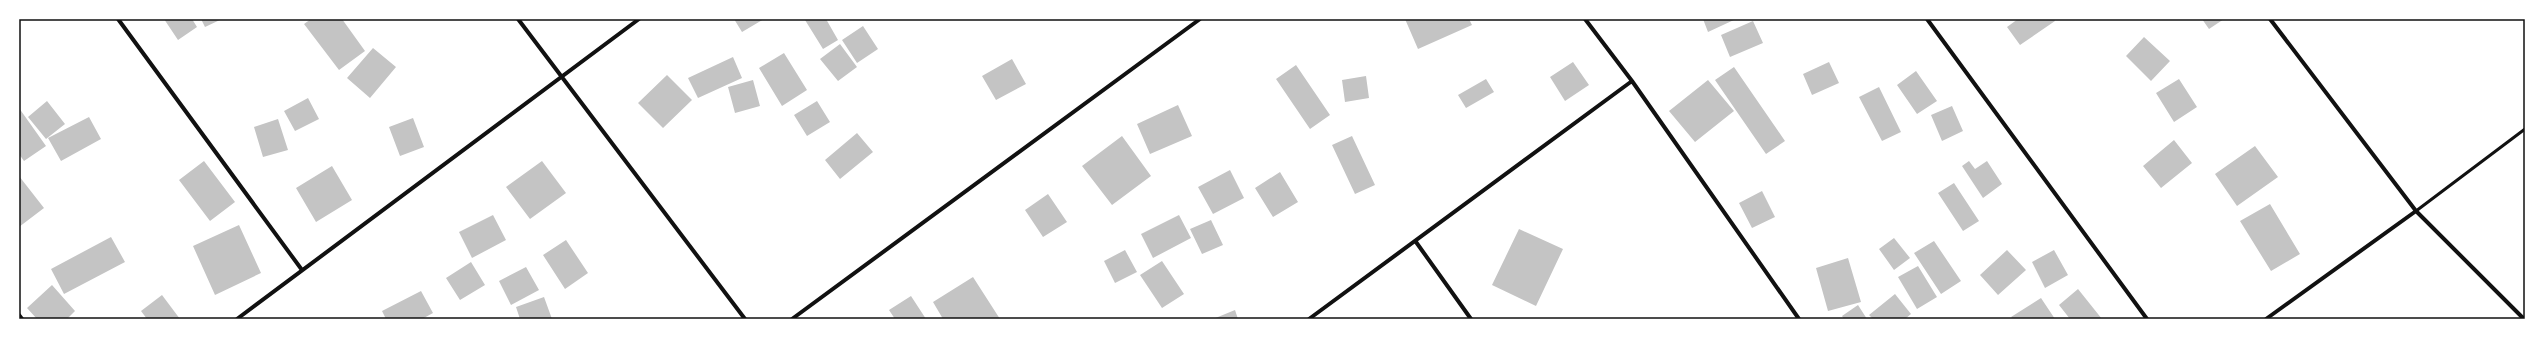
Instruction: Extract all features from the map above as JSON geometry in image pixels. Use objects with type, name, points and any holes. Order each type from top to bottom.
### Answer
[{"type":"street","points":[[118,19],[302,270]]},
{"type":"street","points":[[518,19],[745,319]]},
{"type":"street","points":[[237,319],[560,76],[640,19]]},
{"type":"street","points":[[792,319],[1200,19]]},
{"type":"street","points":[[1585,19],[1632,81],[1799,319]]},
{"type":"street","points":[[1927,19],[2148,319]]},
{"type":"street","points":[[2270,19],[2416,211],[2524,319]]},
{"type":"street","points":[[1309,319],[1416,242],[1632,81]]},
{"type":"street","points":[[2266,319],[2416,211]]},
{"type":"street","points":[[1416,242],[1471,319]]},
{"type":"street","points":[[19,315],[22,319]]},
{"type":"lane","points":[[2416,211],[2525,129]]},
{"type":"building","points":[[164,19],[192,19],[197,27],[178,40]]},
{"type":"building","points":[[201,19],[222,19],[205,27]]},
{"type":"building","points":[[311,19],[342,19],[365,51],[339,70],[304,24]]},
{"type":"building","points":[[734,19],[764,19],[742,32]]},
{"type":"building","points":[[826,19],[838,40],[823,49],[805,20]]},
{"type":"building","points":[[1405,19],[1469,19],[1472,25],[1418,49]]},
{"type":"building","points":[[1703,19],[1736,19],[1708,32]]},
{"type":"building","points":[[2018,19],[2054,19],[2055,21],[2020,45],[2007,27]]},
{"type":"building","points":[[2202,19],[2224,19],[2209,29]]},
{"type":"building","points":[[1753,21],[1763,43],[1730,57],[1721,35]]},
{"type":"building","points":[[863,26],[878,49],[857,63],[842,40]]},
{"type":"building","points":[[2144,37],[2170,61],[2151,81],[2126,56]]},
{"type":"building","points":[[840,44],[857,67],[838,81],[820,59]]},
{"type":"building","points":[[373,48],[396,67],[370,98],[347,78]]},
{"type":"building","points":[[784,53],[807,90],[782,106],[759,68]]},
{"type":"building","points":[[733,57],[742,78],[698,98],[688,78]]},
{"type":"building","points":[[1012,59],[1026,84],[996,100],[982,76]]},
{"type":"building","points":[[1573,62],[1589,85],[1565,101],[1550,77]]},
{"type":"building","points":[[1829,62],[1839,83],[1812,95],[1803,74]]},
{"type":"building","points":[[1296,65],[1330,115],[1310,129],[1276,79]]},
{"type":"building","points":[[1734,67],[1785,141],[1766,154],[1715,80]]},
{"type":"building","points":[[1916,71],[1937,101],[1917,114],[1897,85]]},
{"type":"building","points":[[667,75],[692,100],[663,128],[638,103]]},
{"type":"building","points":[[1366,76],[1369,98],[1345,102],[1342,80]]},
{"type":"building","points":[[1486,79],[1494,92],[1466,108],[1458,95]]},
{"type":"building","points":[[2179,79],[2197,107],[2174,122],[2156,93]]},
{"type":"building","points":[[753,80],[760,106],[735,113],[728,87]]},
{"type":"building","points":[[1708,80],[1734,111],[1695,142],[1669,111]]},
{"type":"building","points":[[1879,87],[1901,132],[1882,141],[1859,97]]},
{"type":"building","points":[[308,98],[319,119],[295,131],[284,111]]},
{"type":"building","points":[[47,101],[65,124],[46,139],[28,117]]},
{"type":"building","points":[[817,101],[830,122],[807,136],[794,115]]},
{"type":"building","points":[[1178,105],[1192,136],[1150,154],[1137,124]]},
{"type":"building","points":[[1952,106],[1963,131],[1942,141],[1931,115]]},
{"type":"building","points":[[19,108],[46,146],[24,161],[19,154]]},
{"type":"building","points":[[89,117],[101,139],[61,161],[48,138]]},
{"type":"building","points":[[413,118],[424,147],[400,156],[389,127]]},
{"type":"building","points":[[278,119],[288,150],[263,157],[254,127]]},
{"type":"building","points":[[857,133],[873,152],[840,179],[825,160]]},
{"type":"building","points":[[1122,136],[1151,176],[1112,205],[1082,166]]},
{"type":"building","points":[[1352,136],[1375,185],[1355,194],[1332,145]]},
{"type":"building","points":[[2174,140],[2192,163],[2161,188],[2143,166]]},
{"type":"building","points":[[2255,146],[2278,177],[2237,206],[2215,174]]},
{"type":"building","points":[[204,161],[235,202],[210,221],[179,180]]},
{"type":"building","points":[[542,161],[566,193],[530,219],[506,187]]},
{"type":"building","points":[[1969,161],[1975,169],[1987,161],[2002,184],[1983,198],[1962,166]]},
{"type":"building","points":[[332,166],[352,200],[316,222],[296,188]]},
{"type":"building","points":[[1230,170],[1244,198],[1213,214],[1198,187]]},
{"type":"building","points":[[1280,172],[1298,202],[1273,217],[1255,188]]},
{"type":"building","points":[[19,176],[44,208],[19,227]]},
{"type":"building","points":[[1954,183],[1979,221],[1963,231],[1938,193]]},
{"type":"building","points":[[1762,191],[1775,217],[1752,228],[1739,203]]},
{"type":"building","points":[[1048,194],[1067,222],[1043,237],[1025,210]]},
{"type":"building","points":[[2270,204],[2300,254],[2271,271],[2240,221]]},
{"type":"building","points":[[493,215],[506,240],[472,258],[459,232]]},
{"type":"building","points":[[1179,215],[1191,238],[1153,258],[1141,234]]},
{"type":"building","points":[[1211,220],[1223,245],[1202,254],[1190,229]]},
{"type":"building","points":[[239,225],[261,273],[215,295],[193,246]]},
{"type":"building","points":[[1519,229],[1563,249],[1536,306],[1492,285]]},
{"type":"building","points":[[111,237],[125,262],[64,294],[51,269]]},
{"type":"building","points":[[1894,238],[1910,258],[1894,270],[1879,249]]},
{"type":"building","points":[[566,240],[588,273],[565,289],[543,255]]},
{"type":"building","points":[[1934,241],[1961,281],[1941,294],[1914,253]]},
{"type":"building","points":[[1125,250],[1137,272],[1115,283],[1104,261]]},
{"type":"building","points":[[2007,250],[2026,270],[1998,295],[1980,275]]},
{"type":"building","points":[[2054,250],[2068,275],[2045,288],[2032,262]]},
{"type":"building","points":[[1848,258],[1861,302],[1828,311],[1816,268]]},
{"type":"building","points":[[1162,261],[1184,294],[1162,308],[1140,275]]},
{"type":"building","points":[[471,262],[485,285],[460,300],[446,278]]},
{"type":"building","points":[[1918,266],[1937,297],[1917,309],[1898,277]]},
{"type":"building","points":[[526,267],[539,290],[511,305],[499,281]]},
{"type":"building","points":[[973,277],[1000,319],[943,319],[933,302]]},
{"type":"building","points":[[52,285],[75,311],[67,319],[37,319],[27,308]]},
{"type":"building","points":[[2078,289],[2102,319],[2070,319],[2059,305]]},
{"type":"building","points":[[421,291],[433,313],[422,319],[386,319],[382,311]]},
{"type":"building","points":[[1895,294],[1911,314],[1905,319],[1873,319],[1869,315]]},
{"type":"building","points":[[162,295],[180,319],[147,319],[141,311]]},
{"type":"building","points":[[911,296],[926,319],[895,319],[889,310]]},
{"type":"building","points":[[544,297],[552,319],[520,319],[516,307]]},
{"type":"building","points":[[2041,298],[2055,319],[2013,319],[2011,317]]},
{"type":"building","points":[[1858,305],[1867,319],[1844,319],[1842,316]]},
{"type":"building","points":[[1235,310],[1238,319],[1213,319]]}]
